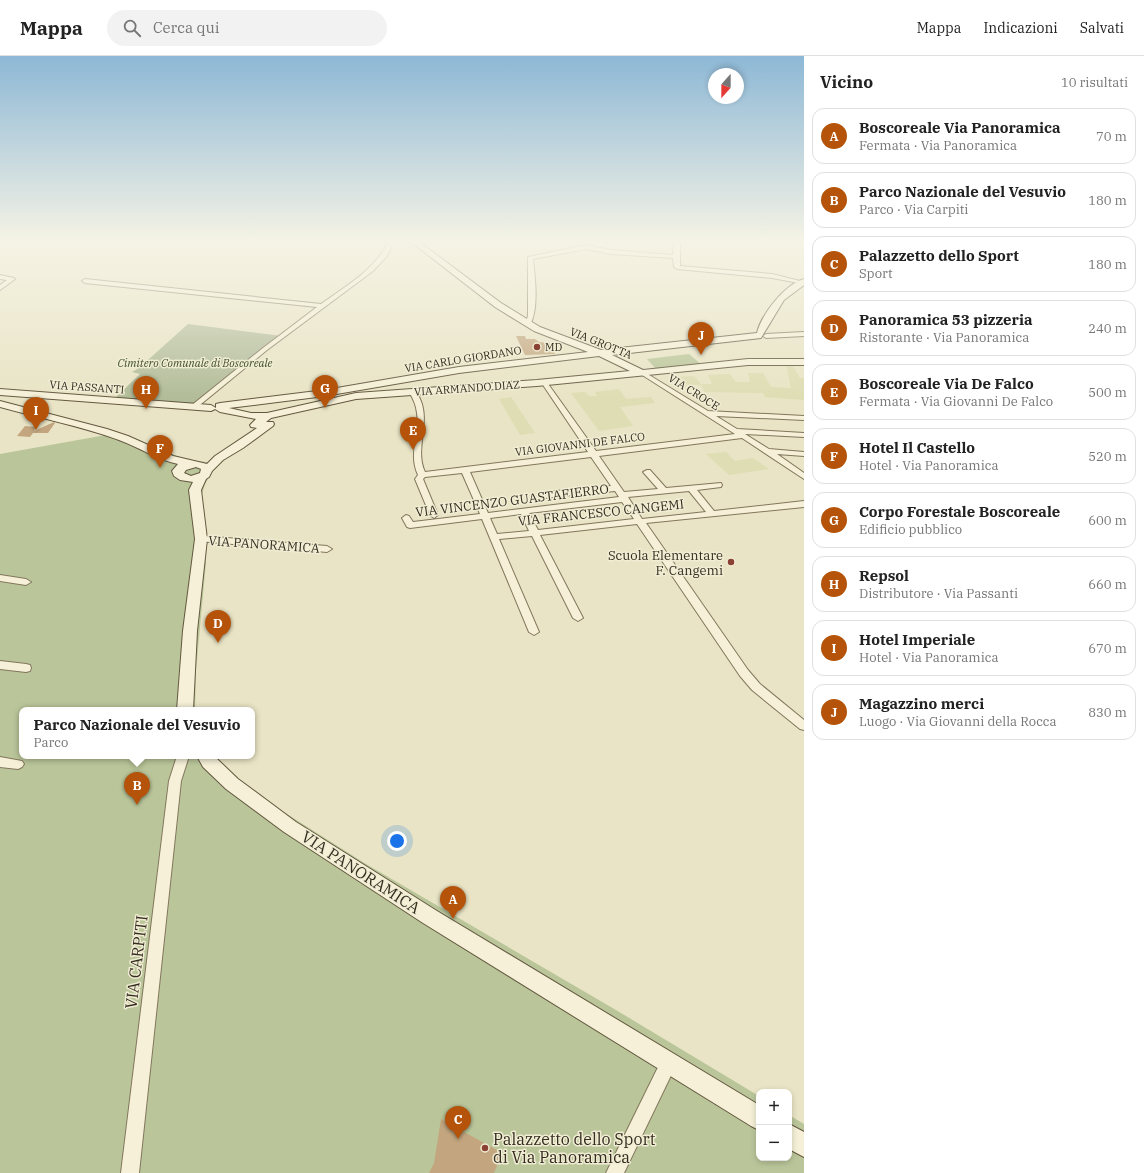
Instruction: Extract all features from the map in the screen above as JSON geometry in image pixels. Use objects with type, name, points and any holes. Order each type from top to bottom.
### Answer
[{"type":"street","points":[[205,293],[323,306]]},
{"type":"street","points":[[196,407],[265,349],[340,293]]},
{"type":"street","name":"VIA GROTTA","points":[[482,293],[528,324],[555,337],[599,353],[641,372]]},
{"type":"street","points":[[528,324],[531,316],[532,293]]},
{"type":"street","points":[[788,293],[782,298],[764,325],[762,335],[804,334]]},
{"type":"street","name":"VIA CARLO GIORDANO","points":[[217,408],[325,393],[459,370],[762,335]]},
{"type":"street","name":"VIA ARMANDO DIAZ","points":[[219,458],[239,446],[253,425],[294,410],[356,396],[544,382],[748,362],[804,362]]},
{"type":"street","name":"VIA CROCE","points":[[641,372],[767,451],[804,477]]},
{"type":"street","points":[[544,382],[744,673],[756,687],[804,726]]},
{"type":"street","points":[[413,392],[421,412],[416,460],[417,468],[422,475],[419,480],[434,515]]},
{"type":"street","points":[[2,398],[124,438],[169,459],[204,466],[204,473]]},
{"type":"street","name":"VIA PASSANTI","points":[[2,398],[217,408],[253,425],[269,419]]},
{"type":"street","points":[[707,413],[804,418]]},
{"type":"street","name":"VIA CROCE","points":[[739,433],[804,435]]},
{"type":"street","name":"VIA GIOVANNI DE FALCO","points":[[422,475],[739,433]]},
{"type":"street","points":[[767,451],[804,454]]},
{"type":"street","points":[[169,459],[180,475],[195,490],[204,473],[219,458]]},
{"type":"street","points":[[180,475],[182,467],[219,458]]},
{"type":"street","points":[[465,469],[534,632]]},
{"type":"street","points":[[647,472],[664,491]]},
{"type":"street","points":[[180,475],[192,479],[204,473]]},
{"type":"street","points":[[544,495],[622,494],[718,486]]},
{"type":"street","name":"VIA FRANCESCO CANGEMI","points":[[692,489],[712,514]]},
{"type":"street","name":"VIA PANORAMICA","points":[[185,707],[190,631],[201,539],[195,490]]},
{"type":"street","name":"VIA VINCENZO GUASTAFIERRO","points":[[406,518],[410,525],[524,511],[622,494]]},
{"type":"street","name":"VIA FRANCESCO CANGEMI","points":[[494,537],[804,504]]},
{"type":"street","points":[[524,511],[578,618]]},
{"type":"street","name":"VIA PANORAMICA","points":[[201,539],[327,549]]},
{"type":"street","points":[[0,578],[26,582]]},
{"type":"street","points":[[0,665],[26,668]]},
{"type":"street","name":"VIA CARPITI","points":[[130,1173],[175,781],[182,759]]},
{"type":"street","name":"VIA PANORAMICA","points":[[206,759],[232,784],[290,827],[430,917],[756,1116]]},
{"type":"street","points":[[0,762],[18,764]]},
{"type":"street","points":[[615,1173],[669,1063]]},
{"type":"street","points":[[792,1138],[804,1145]]},
{"type":"green space","name":"Cimitero Comunale di Boscoreale","points":[[188,324],[282,336],[196,405],[114,399],[140,374],[132,372],[139,368]]},
{"type":"green space","points":[[689,354],[702,365],[656,369],[647,359]]},
{"type":"green space","points":[[786,365],[793,366],[800,378],[804,378],[804,400],[765,397],[763,393],[705,392],[701,385],[675,384],[670,377],[694,376],[701,384],[712,384],[708,375],[730,374],[736,382],[750,382],[748,373],[763,373],[771,387],[791,388]]},
{"type":"green space","points":[[619,389],[626,399],[651,397],[655,403],[620,407],[633,426],[599,431],[571,393],[585,392],[589,396],[597,396],[595,392]]},
{"type":"green space","points":[[511,397],[535,433],[520,435],[499,399]]},
{"type":"green space","points":[[117,433],[188,460],[207,462],[212,465],[211,474],[205,484],[201,498],[205,518],[206,563],[196,670],[195,707],[19,707],[19,759],[218,759],[238,783],[366,864],[616,1010],[756,1094],[756,1161],[792,1161],[792,1117],[804,1124],[804,1173],[0,1173],[0,454]]},
{"type":"green space","points":[[726,452],[735,461],[753,458],[769,469],[729,475],[706,454]]},
{"type":"building","name":"MD","points":[[516,336],[525,336],[526,339],[535,339],[539,342],[549,343],[552,345],[555,354],[525,355]]},
{"type":"building","points":[[54,422],[55,423],[48,433],[33,433],[30,437],[17,436],[25,426],[37,427],[34,431]]},
{"type":"building","points":[[441,1119],[502,1153],[494,1173],[429,1173],[434,1163]]},
{"type":"place","name":"MD","points":[[537,347]]},
{"type":"place","name":"Magazzino merci","points":[[701,355]]},
{"type":"place","name":"Corpo Forestale Boscoreale","points":[[325,408]]},
{"type":"place","name":"Repsol","points":[[146,409]]},
{"type":"place","name":"Hotel Imperiale","points":[[36,430]]},
{"type":"place","name":"Boscoreale Via De Falco","points":[[413,450]]},
{"type":"place","name":"Hotel Il Castello","points":[[160,468]]},
{"type":"place","name":"Scuola Elementare F. Cangemi","points":[[731,562]]},
{"type":"place","name":"Panoramica 53 pizzeria","points":[[218,643]]},
{"type":"place","name":"Parco Nazionale del Vesuvio","points":[[137,805]]},
{"type":"place","name":"Boscoreale Via Panoramica","points":[[453,919]]},
{"type":"place","name":"Palazzetto dello Sport","points":[[458,1139]]},
{"type":"place","name":"Palazzetto dello Sport di Via Panoramica","points":[[485,1148]]}]
